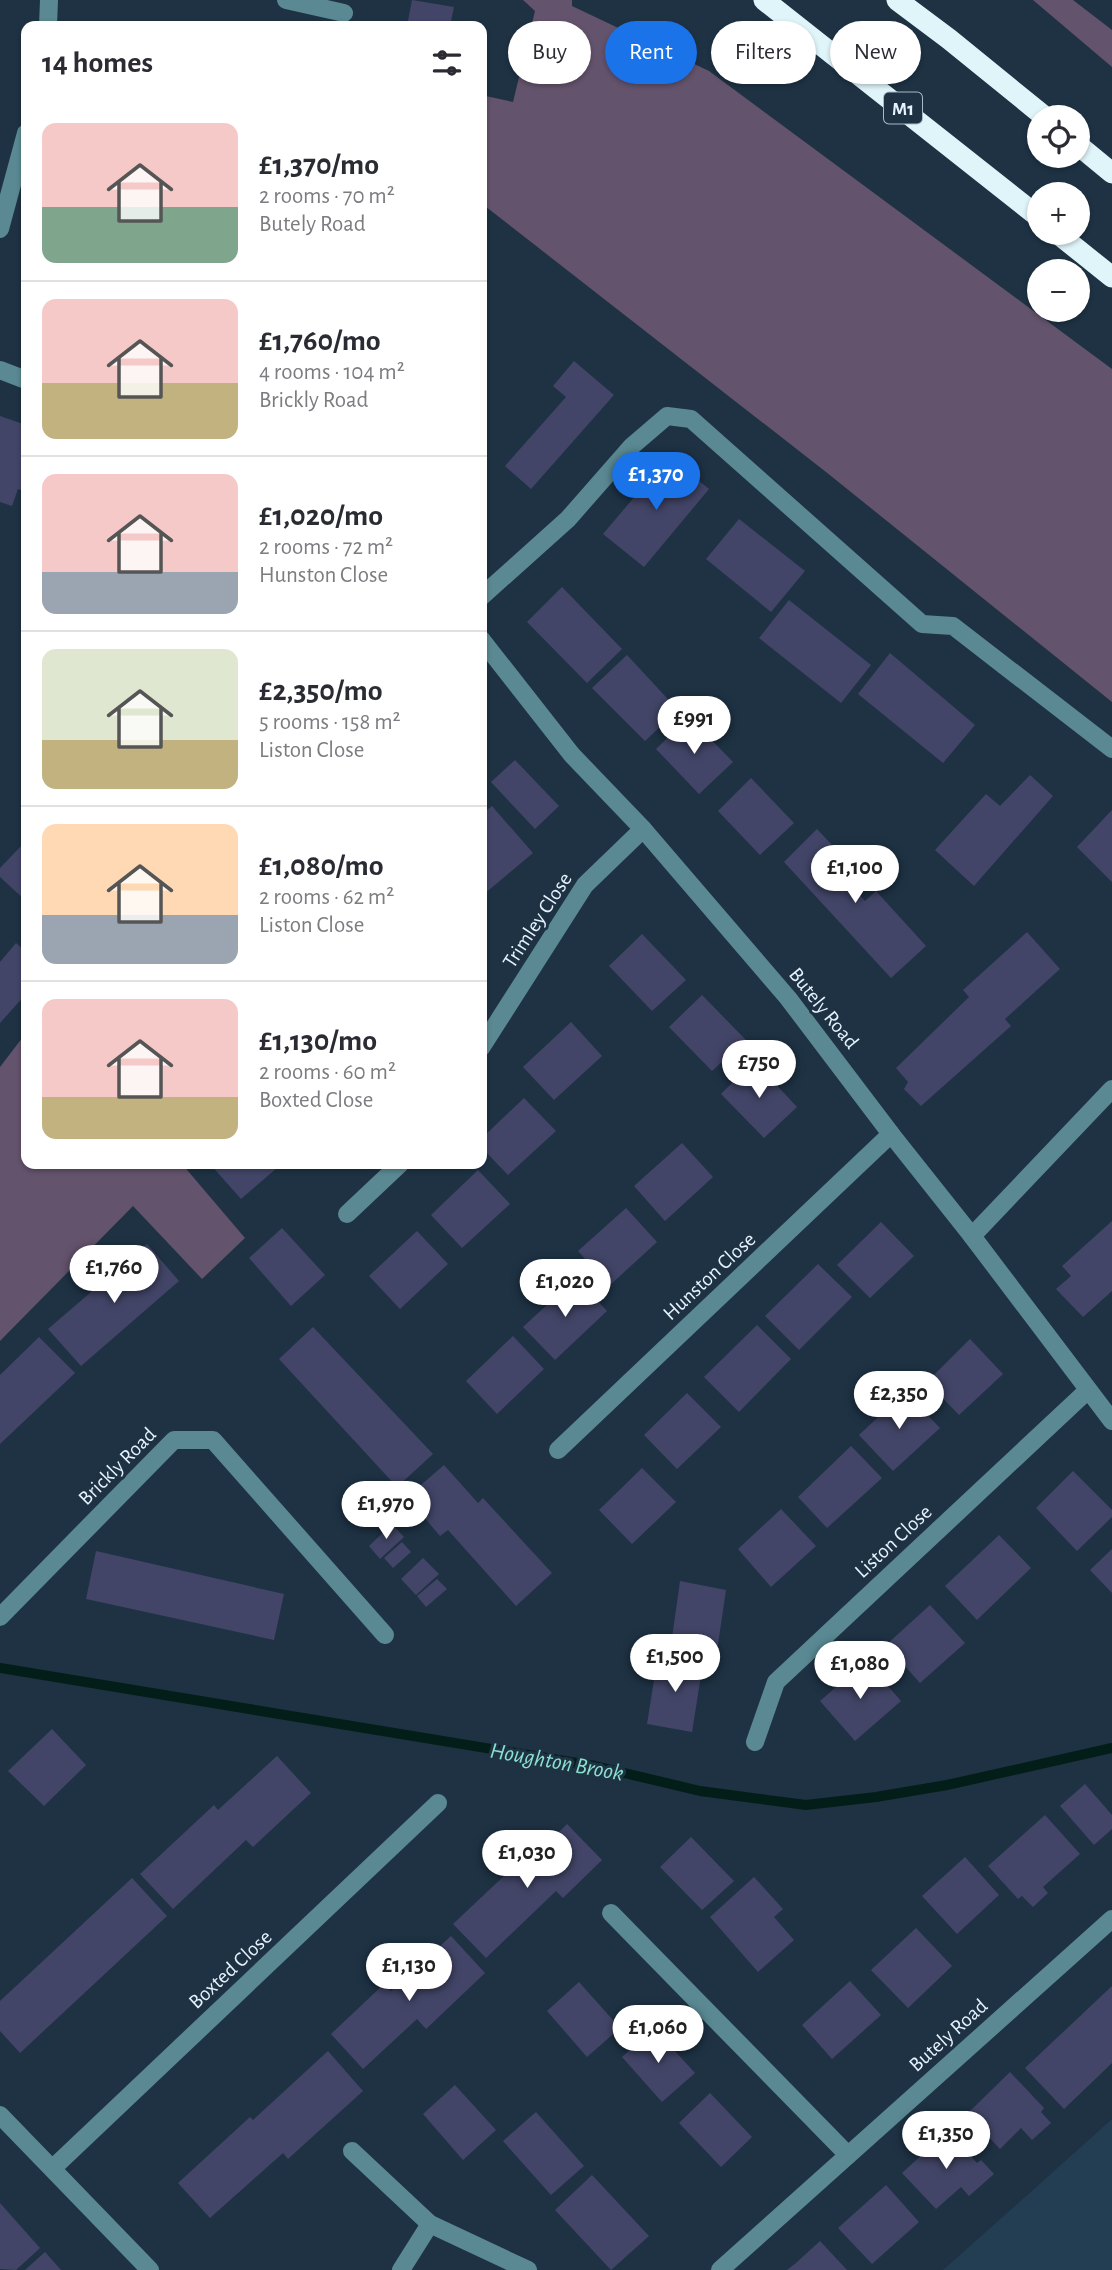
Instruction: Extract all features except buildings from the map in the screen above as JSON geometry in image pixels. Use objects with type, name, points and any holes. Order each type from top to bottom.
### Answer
[{"type":"highway","name":"M1","points":[[764,0],[1027,208]]},
{"type":"highway","points":[[897,0],[1030,105]]},
{"type":"highway","points":[[1090,155],[1112,173]]},
{"type":"highway","points":[[1072,245],[1112,277]]},
{"type":"street","points":[[48,21],[49,0]]},
{"type":"street","points":[[286,0],[344,13]]},
{"type":"street","points":[[0,229],[21,151]]},
{"type":"street","points":[[0,370],[21,378]]},
{"type":"street","points":[[487,592],[568,519],[632,446],[667,416],[691,419],[922,624],[953,626],[1112,749]]},
{"type":"street","name":"Butely Road","points":[[487,647],[572,755],[643,829],[788,998],[1112,1421]]},
{"type":"street","name":"Trimley Close","points":[[487,1039],[585,885],[643,829]]},
{"type":"street","points":[[972,1236],[1112,1089]]},
{"type":"street","name":"Hunston Close","points":[[558,1450],[891,1134]]},
{"type":"street","points":[[347,1214],[395,1169]]},
{"type":"street","name":"Liston Close","points":[[755,1742],[776,1682],[1088,1390]]},
{"type":"street","name":"Brickly Road","points":[[0,1617],[174,1440],[213,1440],[385,1635]]},
{"type":"street","name":"Boxted Close","points":[[52,2168],[438,1803]]},
{"type":"street","points":[[611,1913],[848,2155]]},
{"type":"street","name":"Butely Road","points":[[720,2270],[1112,1919]]},
{"type":"street","points":[[0,2115],[150,2270]]},
{"type":"street","points":[[352,2151],[430,2224],[528,2270]]},
{"type":"street","points":[[401,2270],[430,2224]]},
{"type":"shaded area","points":[[523,0],[572,0],[572,6],[605,22],[605,84],[697,84],[697,65],[709,71],[711,84],[727,84],[1027,306],[1027,322],[1048,322],[1112,369],[1112,702],[826,472],[487,208],[487,96],[513,102],[517,84],[591,84],[591,21],[533,21],[535,11]]},
{"type":"shaded area","points":[[1033,0],[1073,0],[1112,30],[1112,67]]},
{"type":"shaded area","points":[[21,1040],[21,1169],[186,1169],[245,1238],[202,1279],[133,1206],[0,1341],[0,1067]]},
{"type":"shaded area","points":[[1112,2119],[1112,2270],[943,2270],[1024,2198]]},
{"type":"waterway","name":"Houghton Brook","points":[[0,1668],[595,1766],[700,1791],[806,1805],[947,1785],[1112,1748]]}]
